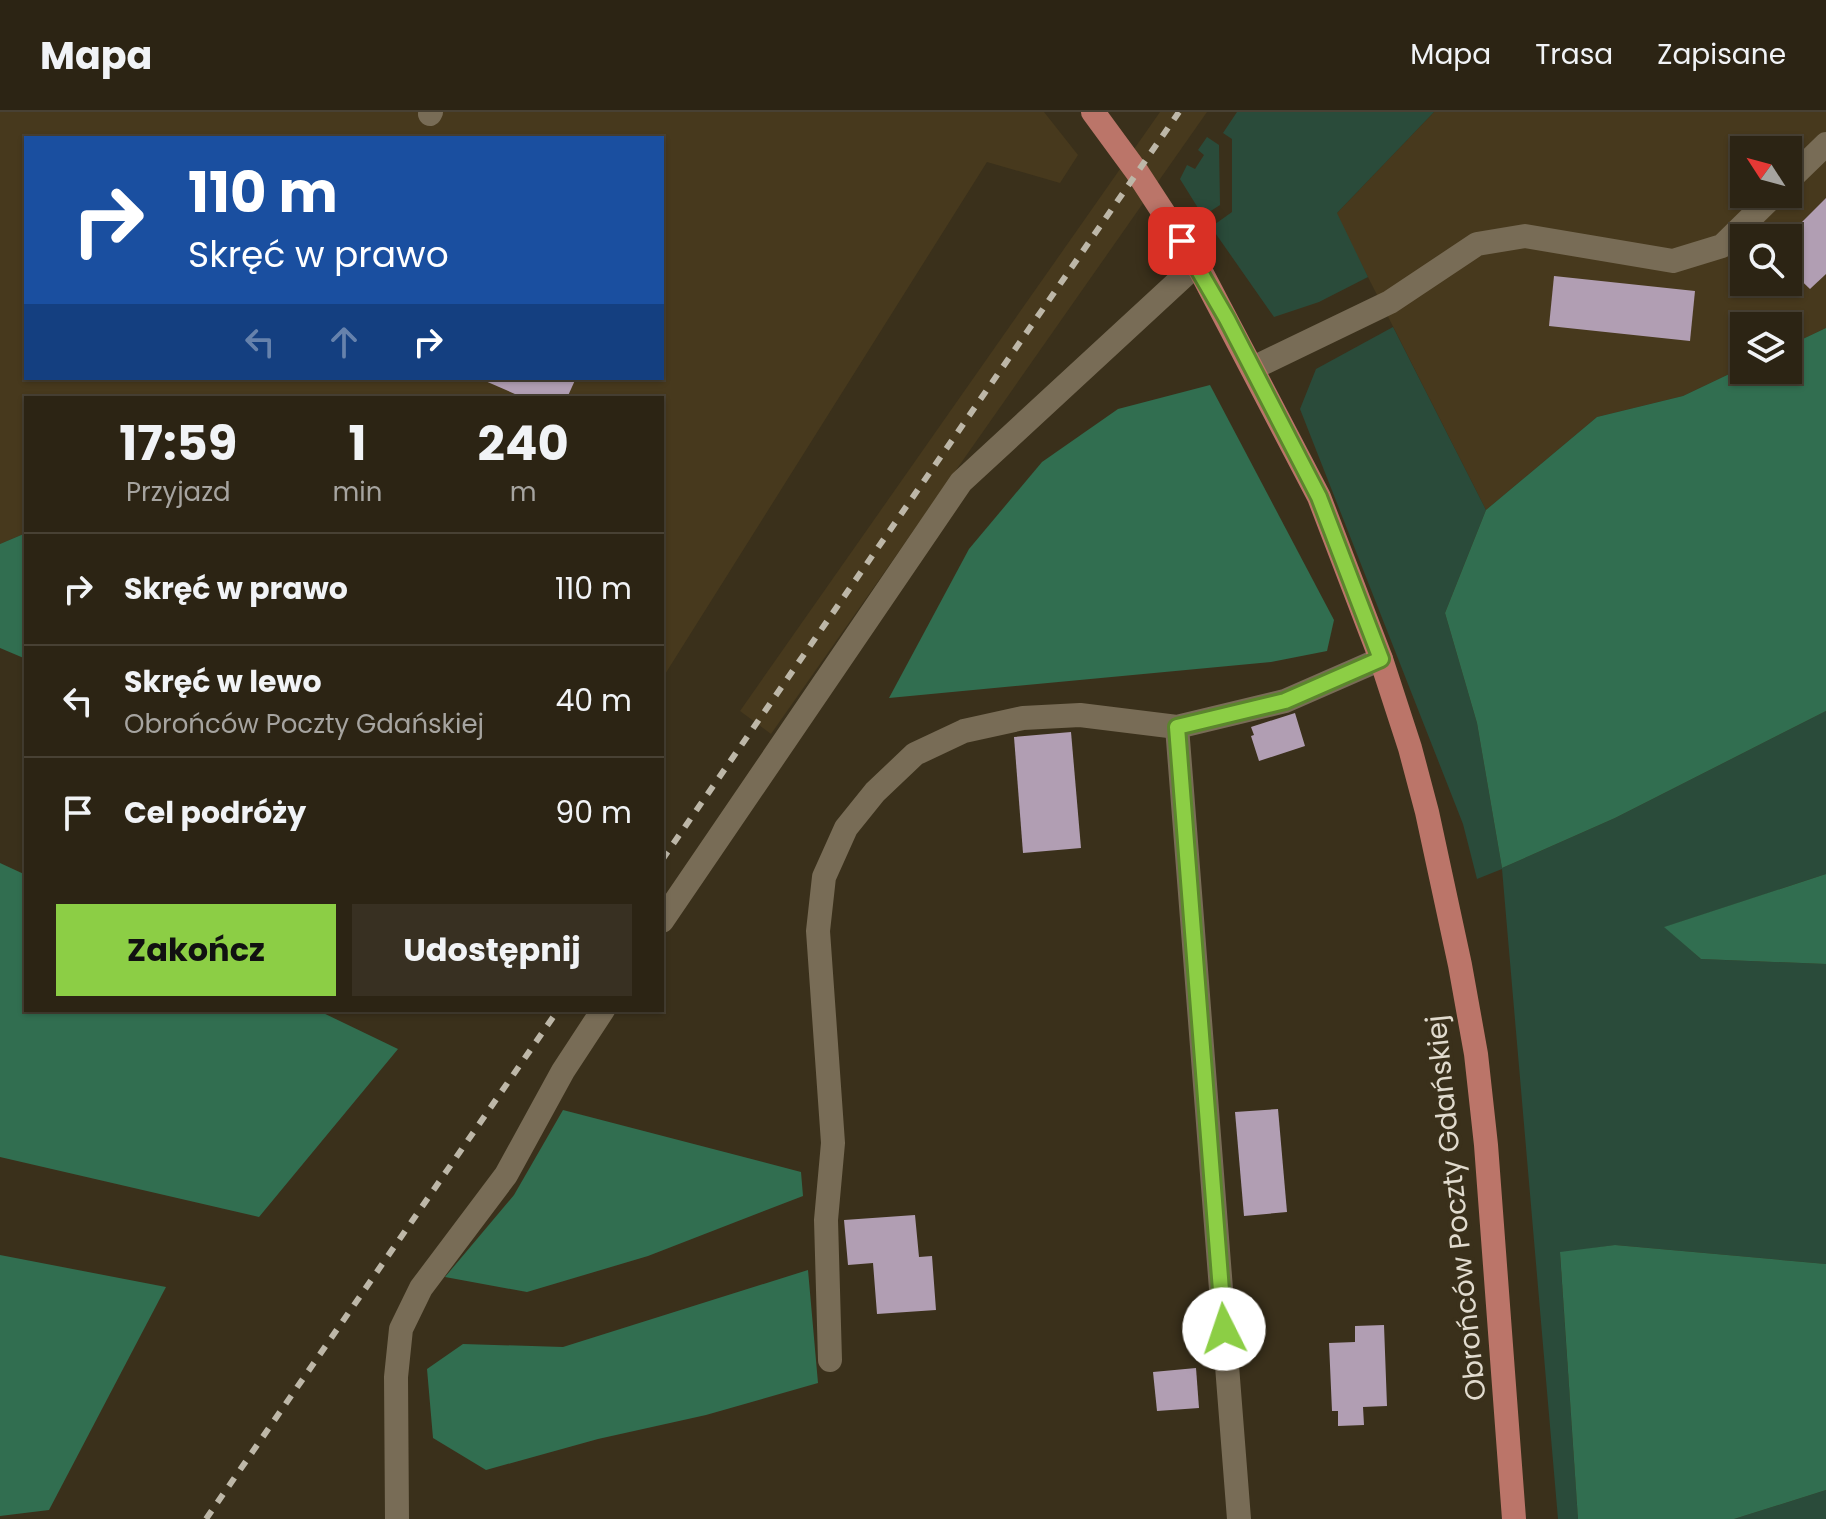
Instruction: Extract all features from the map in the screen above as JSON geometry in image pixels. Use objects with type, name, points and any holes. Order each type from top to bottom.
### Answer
[{"type":"main road","name":"Obrońców Poczty Gdańskiej","points":[[1093,112],[1137,172],[1197,264],[1319,497],[1381,659],[1410,748],[1427,812],[1476,1054],[1486,1145],[1514,1519]]},
{"type":"lane","points":[[1802,167],[1826,144]]},
{"type":"lane","points":[[1253,368],[1390,302],[1477,244],[1525,236],[1673,261],[1722,246],[1761,208]]},
{"type":"lane","points":[[664,918],[961,482],[1197,264]]},
{"type":"lane","points":[[830,1360],[826,1220],[833,1143],[818,931],[824,877],[846,828],[875,792],[915,754],[964,731],[1023,718],[1080,715],[1177,727],[1285,701],[1381,659]]},
{"type":"lane","points":[[1177,727],[1239,1519]]},
{"type":"lane","points":[[397,1519],[396,1377],[401,1329],[421,1288],[506,1175],[563,1071],[602,1012]]},
{"type":"shaded area","points":[[0,112],[1044,112],[1078,155],[1060,183],[987,162],[664,676],[664,396],[24,396],[24,534],[0,544]]},
{"type":"shaded area","points":[[1160,112],[1207,112],[771,734],[740,711]]},
{"type":"shaded area","points":[[1434,112],[1826,112],[1826,328],[1802,339],[1802,312],[1730,312],[1730,374],[1683,396],[1597,417],[1486,510],[1336,214]]},
{"type":"green space","points":[[1237,112],[1434,112],[1337,213],[1368,277],[1319,302],[1274,317],[1211,227],[1232,212],[1232,139],[1223,133]]},
{"type":"green space","points":[[1207,137],[1219,145],[1220,205],[1203,216],[1180,179],[1187,165],[1195,169],[1204,155],[1198,150]]},
{"type":"green space","points":[[1393,327],[1486,510],[1445,613],[1477,723],[1502,868],[1615,818],[1826,711],[1826,874],[1665,927],[1701,959],[1826,964],[1826,1264],[1615,1245],[1560,1253],[1578,1519],[1558,1519],[1502,869],[1477,879],[1463,824],[1300,409],[1316,369]]},
{"type":"green space","points":[[1826,328],[1826,711],[1615,818],[1502,868],[1477,723],[1445,613],[1486,510],[1597,417],[1683,396],[1730,374],[1730,384],[1802,384],[1802,339]]},
{"type":"green space","points":[[1210,385],[1334,620],[1327,651],[1271,662],[889,698],[969,549],[1042,462],[1118,409]]},
{"type":"green space","points":[[24,534],[24,658],[0,648],[0,544]]},
{"type":"green space","points":[[0,863],[24,874],[24,1012],[321,1012],[398,1049],[259,1217],[0,1157]]},
{"type":"green space","points":[[1826,874],[1826,964],[1701,959],[1664,927]]},
{"type":"green space","points":[[563,1110],[801,1172],[803,1196],[648,1256],[527,1292],[445,1277],[514,1195]]},
{"type":"green space","points":[[1615,1245],[1826,1264],[1826,1490],[1734,1519],[1578,1519],[1560,1252]]},
{"type":"green space","points":[[0,1255],[166,1287],[49,1510],[0,1516]]},
{"type":"green space","points":[[808,1270],[818,1383],[706,1415],[598,1439],[486,1470],[433,1438],[427,1369],[463,1344],[563,1347]]},
{"type":"green space","points":[[1826,1490],[1826,1519],[1734,1519]]},
{"type":"building","points":[[1826,198],[1826,274],[1810,289],[1802,281],[1800,224]]},
{"type":"building","points":[[1554,276],[1695,291],[1690,341],[1549,326]]},
{"type":"building","points":[[483,380],[575,380],[568,396],[519,396]]},
{"type":"building","points":[[1295,713],[1305,746],[1259,761],[1251,727]]},
{"type":"building","points":[[1071,732],[1081,848],[1023,853],[1014,737]]},
{"type":"building","points":[[1278,1109],[1287,1212],[1244,1216],[1235,1112]]},
{"type":"building","points":[[915,1215],[919,1257],[932,1256],[936,1310],[877,1314],[873,1263],[848,1265],[844,1220]]},
{"type":"building","points":[[1384,1325],[1387,1406],[1363,1407],[1364,1425],[1338,1426],[1338,1411],[1332,1411],[1329,1343],[1355,1342],[1355,1326]]},
{"type":"building","points":[[1196,1368],[1199,1408],[1157,1411],[1153,1372]]},
{"type":"railway","points":[[664,857],[1179,112]]},
{"type":"railway","points":[[206,1519],[557,1012]]},
{"type":"route","points":[[1182,241],[1227,319],[1319,497],[1381,659],[1285,701],[1177,727],[1224,1329]]}]
